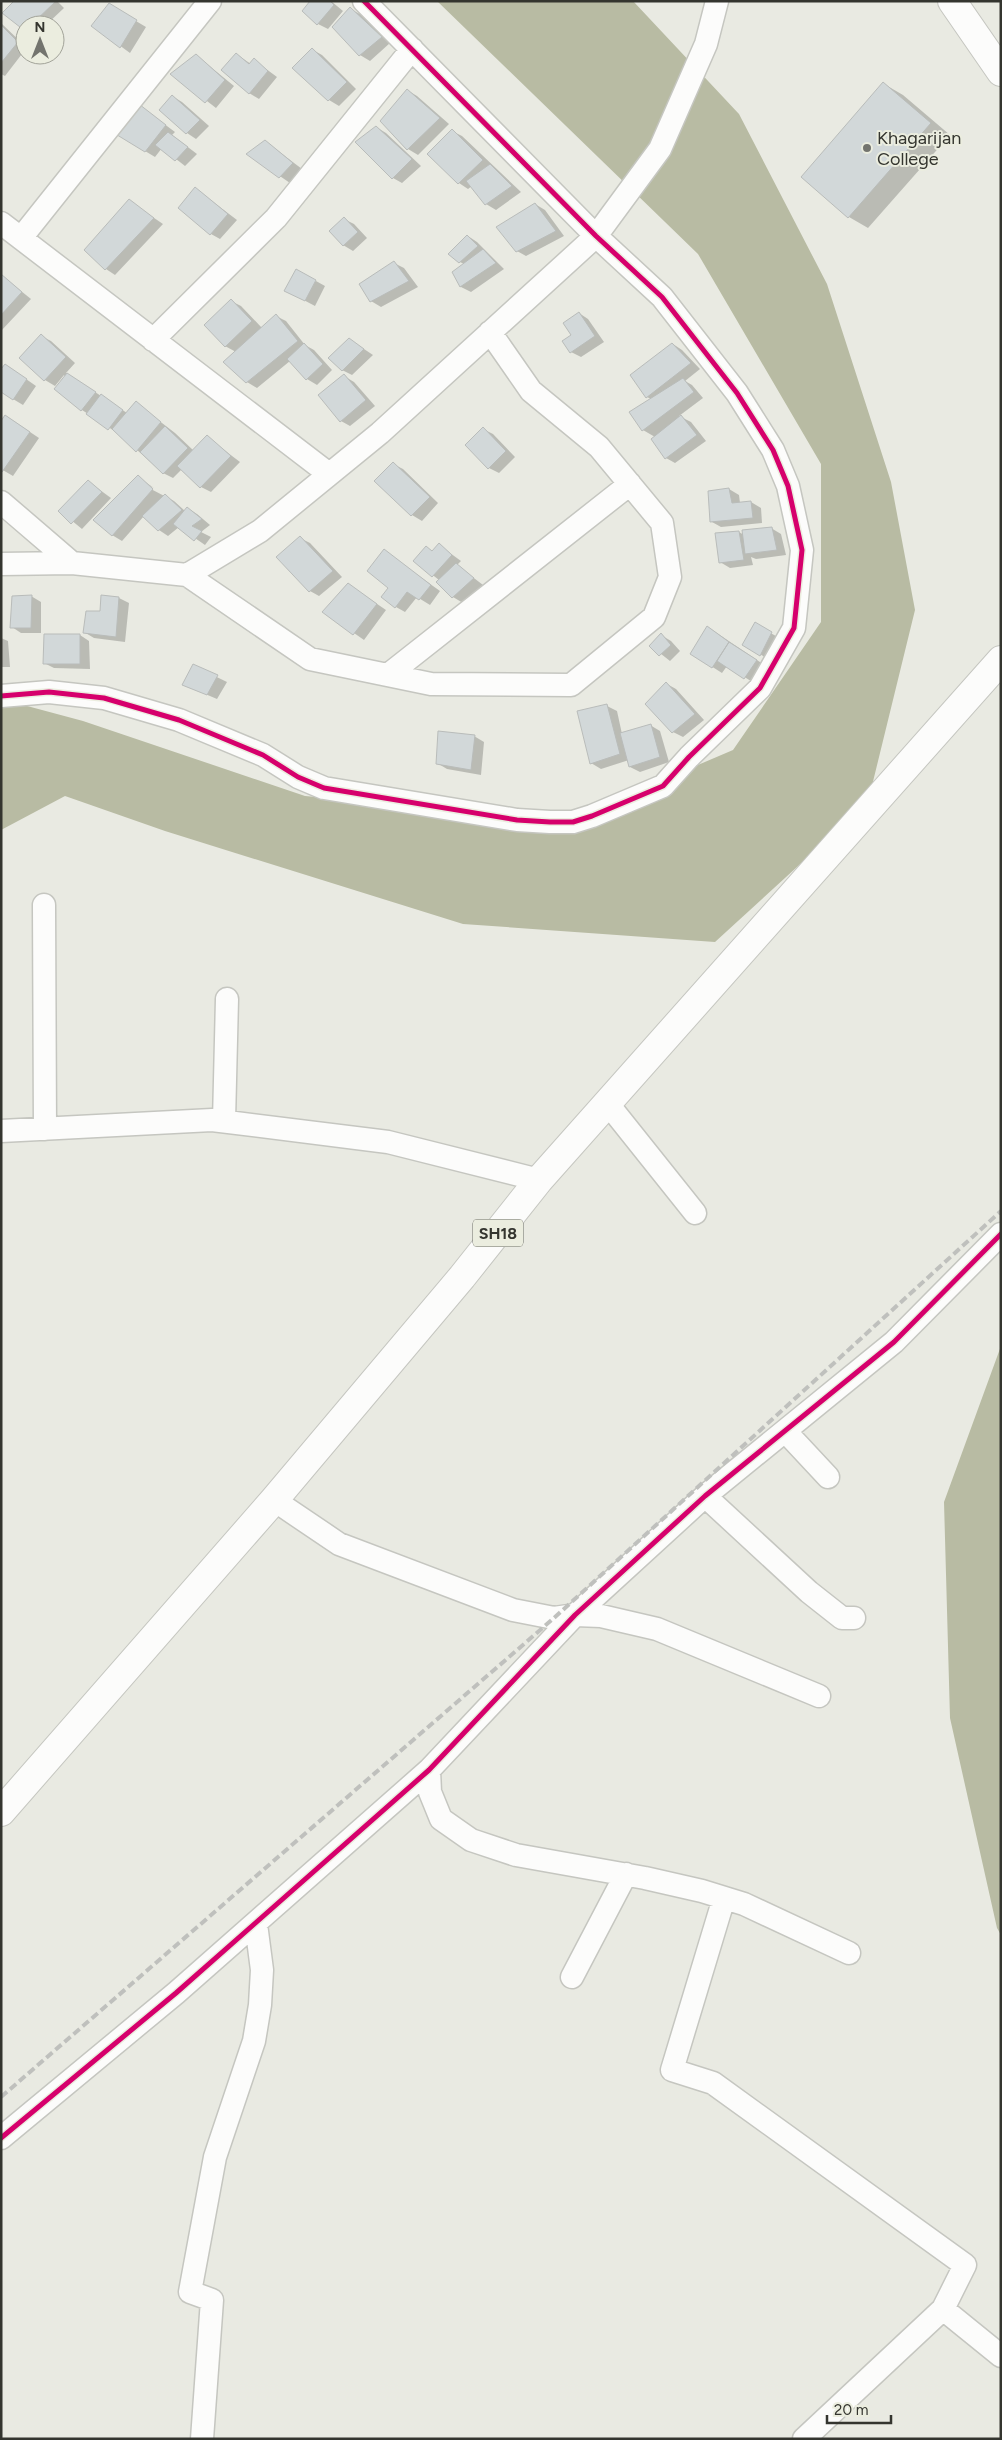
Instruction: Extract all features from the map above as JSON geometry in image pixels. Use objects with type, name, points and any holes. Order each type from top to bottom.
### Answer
[{"type":"main road","points":[[952,1],[998,64]]},
{"type":"main road","name":"SH18","points":[[1,1812],[274,1500],[462,1277],[540,1180],[1001,660]]},
{"type":"street","points":[[21,238],[210,1]]},
{"type":"street","points":[[1,696],[49,692],[104,698],[179,720],[263,755],[298,777],[324,788],[517,820],[573,822],[663,786],[688,757],[760,688],[794,628],[802,550],[788,486],[773,450],[737,393],[662,297],[596,236],[364,1]]},
{"type":"street","points":[[187,574],[260,531],[380,433],[596,236],[660,149],[706,44],[717,1]]},
{"type":"street","points":[[153,340],[276,218],[412,49]]},
{"type":"street","points":[[1,223],[329,474]]},
{"type":"street","points":[[1,564],[72,563],[187,574],[310,659],[431,684],[571,685],[654,617],[670,577],[662,523],[598,447],[531,391],[490,332]]},
{"type":"street","points":[[388,675],[630,484]]},
{"type":"street","points":[[1,502],[72,563]]},
{"type":"street","points":[[44,905],[45,1129]]},
{"type":"street","points":[[224,1121],[227,999]]},
{"type":"street","points":[[608,1104],[696,1213]]},
{"type":"street","points":[[1,1131],[212,1120],[224,1121],[388,1142],[540,1180]]},
{"type":"street","points":[[1,2138],[256,1924],[429,1770],[574,1615],[705,1496],[786,1432],[894,1342],[1001,1234]]},
{"type":"street","points":[[786,1432],[828,1477]]},
{"type":"street","points":[[705,1496],[809,1592],[842,1618],[854,1618]]},
{"type":"street","points":[[274,1500],[339,1544],[513,1610],[554,1618],[574,1615],[601,1616],[657,1629],[819,1696]]},
{"type":"street","points":[[429,1770],[430,1792],[441,1819],[471,1840],[516,1855],[626,1874],[702,1891],[744,1904],[849,1953]]},
{"type":"street","points":[[572,1977],[626,1874]]},
{"type":"street","points":[[724,1898],[672,2070],[712,2083],[965,2265],[943,2309],[804,2439]]},
{"type":"street","points":[[202,2439],[212,2300],[190,2292],[215,2157],[254,2040],[260,2005],[262,1970],[256,1924]]},
{"type":"street","points":[[943,2309],[1001,2356]]},
{"type":"shaded area","points":[[437,1],[633,1],[739,114],[827,284],[891,482],[915,610],[868,802],[715,942],[463,924],[165,831],[65,796],[1,830],[1,699],[83,721],[305,796],[569,820],[733,750],[821,622],[821,464],[698,254]]},
{"type":"shaded area","points":[[1001,1346],[1001,1935],[997,1928],[950,1718],[944,1502]]},
{"type":"building","points":[[14,1],[55,2],[41,15],[15,15],[15,23],[2,13]]},
{"type":"building","points":[[310,1],[330,1],[334,5],[317,25],[302,11]]},
{"type":"building","points":[[109,3],[137,20],[120,48],[91,26]]},
{"type":"building","points":[[350,7],[382,37],[359,56],[332,27]]},
{"type":"building","points":[[1,25],[15,39],[15,46],[1,63]]},
{"type":"building","points":[[312,48],[347,82],[328,101],[292,68]]},
{"type":"building","points":[[236,53],[249,64],[254,58],[268,71],[249,94],[221,70]]},
{"type":"building","points":[[196,54],[225,80],[205,103],[170,74]]},
{"type":"building","points":[[883,82],[931,123],[848,218],[801,177]]},
{"type":"building","points":[[407,89],[440,118],[407,150],[380,121]]},
{"type":"building","points":[[172,95],[200,120],[186,134],[159,110]]},
{"type":"building","points":[[135,101],[166,125],[145,152],[109,130]]},
{"type":"building","points":[[376,126],[412,159],[392,179],[355,142]]},
{"type":"building","points":[[452,129],[483,160],[458,184],[427,154]]},
{"type":"building","points":[[168,132],[188,147],[175,161],[155,145]]},
{"type":"building","points":[[265,140],[293,163],[279,178],[246,154]]},
{"type":"building","points":[[490,164],[512,186],[485,205],[466,181]]},
{"type":"building","points":[[195,187],[228,214],[210,235],[178,208]]},
{"type":"building","points":[[129,199],[154,218],[105,270],[84,250]]},
{"type":"building","points":[[535,203],[556,231],[516,252],[496,227]]},
{"type":"building","points":[[344,217],[358,232],[343,246],[329,231]]},
{"type":"building","points":[[467,235],[478,246],[459,263],[448,254]]},
{"type":"building","points":[[483,249],[496,263],[460,287],[452,272]]},
{"type":"building","points":[[394,261],[409,281],[370,302],[359,284]]},
{"type":"building","points":[[296,269],[316,280],[305,301],[284,291]]},
{"type":"building","points":[[1,274],[22,292],[1,315]]},
{"type":"building","points":[[231,299],[252,321],[225,347],[204,325]]},
{"type":"building","points":[[579,312],[595,336],[570,353],[562,341],[571,335],[563,323]]},
{"type":"building","points":[[276,314],[298,341],[246,383],[223,362]]},
{"type":"building","points":[[41,334],[66,357],[44,381],[19,358]]},
{"type":"building","points":[[349,338],[364,349],[342,371],[328,358]]},
{"type":"building","points":[[304,343],[323,364],[306,380],[287,359]]},
{"type":"building","points":[[672,343],[691,363],[646,398],[630,375]]},
{"type":"building","points":[[5,364],[27,379],[13,400],[1,392],[1,369]]},
{"type":"building","points":[[67,373],[96,392],[81,411],[54,389]]},
{"type":"building","points":[[344,374],[366,400],[340,422],[318,395]]},
{"type":"building","points":[[683,378],[694,392],[642,431],[629,412]]},
{"type":"building","points":[[101,394],[123,410],[108,430],[86,414]]},
{"type":"building","points":[[136,401],[161,422],[136,452],[112,429]]},
{"type":"building","points":[[5,415],[30,432],[2,472],[1,421]]},
{"type":"building","points":[[681,415],[697,435],[665,459],[651,439]]},
{"type":"building","points":[[165,426],[188,448],[163,474],[140,452]]},
{"type":"building","points":[[483,427],[506,451],[488,469],[465,445]]},
{"type":"building","points":[[207,435],[231,456],[200,488],[177,466]]},
{"type":"building","points":[[393,462],[430,497],[411,516],[374,481]]},
{"type":"building","points":[[138,475],[153,489],[112,536],[93,520]]},
{"type":"building","points":[[88,480],[102,492],[71,524],[58,511]]},
{"type":"building","points":[[729,488],[732,503],[751,501],[753,518],[710,522],[708,491]]},
{"type":"building","points":[[165,494],[182,510],[158,531],[142,516]]},
{"type":"building","points":[[187,507],[202,519],[192,526],[202,531],[194,541],[173,524]]},
{"type":"building","points":[[772,527],[777,550],[745,554],[742,530]]},
{"type":"building","points":[[739,531],[744,560],[719,563],[715,533]]},
{"type":"building","points":[[300,536],[333,571],[309,592],[276,557]]},
{"type":"building","points":[[439,543],[452,555],[432,577],[413,561],[426,546],[432,551]]},
{"type":"building","points":[[384,549],[431,585],[419,600],[407,592],[395,608],[381,597],[388,588],[367,571]]},
{"type":"building","points":[[456,563],[474,578],[452,598],[436,582]]},
{"type":"building","points":[[348,583],[377,604],[353,635],[322,612]]},
{"type":"building","points":[[32,595],[31,628],[10,628],[12,596]]},
{"type":"building","points":[[101,595],[119,597],[116,637],[83,633],[86,611],[100,611]]},
{"type":"building","points":[[755,622],[772,632],[760,656],[742,645]]},
{"type":"building","points":[[707,626],[729,642],[712,668],[690,654]]},
{"type":"building","points":[[661,633],[671,645],[659,656],[649,646]]},
{"type":"building","points":[[44,634],[80,634],[80,664],[43,664]]},
{"type":"building","points":[[729,642],[757,660],[744,679],[717,661]]},
{"type":"building","points":[[193,664],[218,675],[207,695],[182,685]]},
{"type":"building","points":[[666,682],[695,714],[672,733],[645,704]]},
{"type":"building","points":[[607,704],[620,754],[590,764],[577,711]]},
{"type":"building","points":[[651,724],[660,757],[629,767],[620,733]]},
{"type":"building","points":[[438,731],[475,735],[471,770],[436,764]]},
{"type":"railway","points":[[1,2097],[554,1618],[1001,1211]]},
{"type":"cycle path","points":[[1,696],[49,692],[104,698],[179,720],[263,755],[298,777],[324,788],[517,820],[573,822],[663,786],[689,757],[760,688],[794,628],[802,550],[788,486],[773,450],[737,393],[662,297],[596,236],[364,1]]},
{"type":"cycle path","points":[[1,2138],[176,1993],[429,1770],[575,1615],[705,1496],[894,1342],[1001,1234]]},
{"type":"place","name":"Khagarijan College","points":[[867,148]]}]
